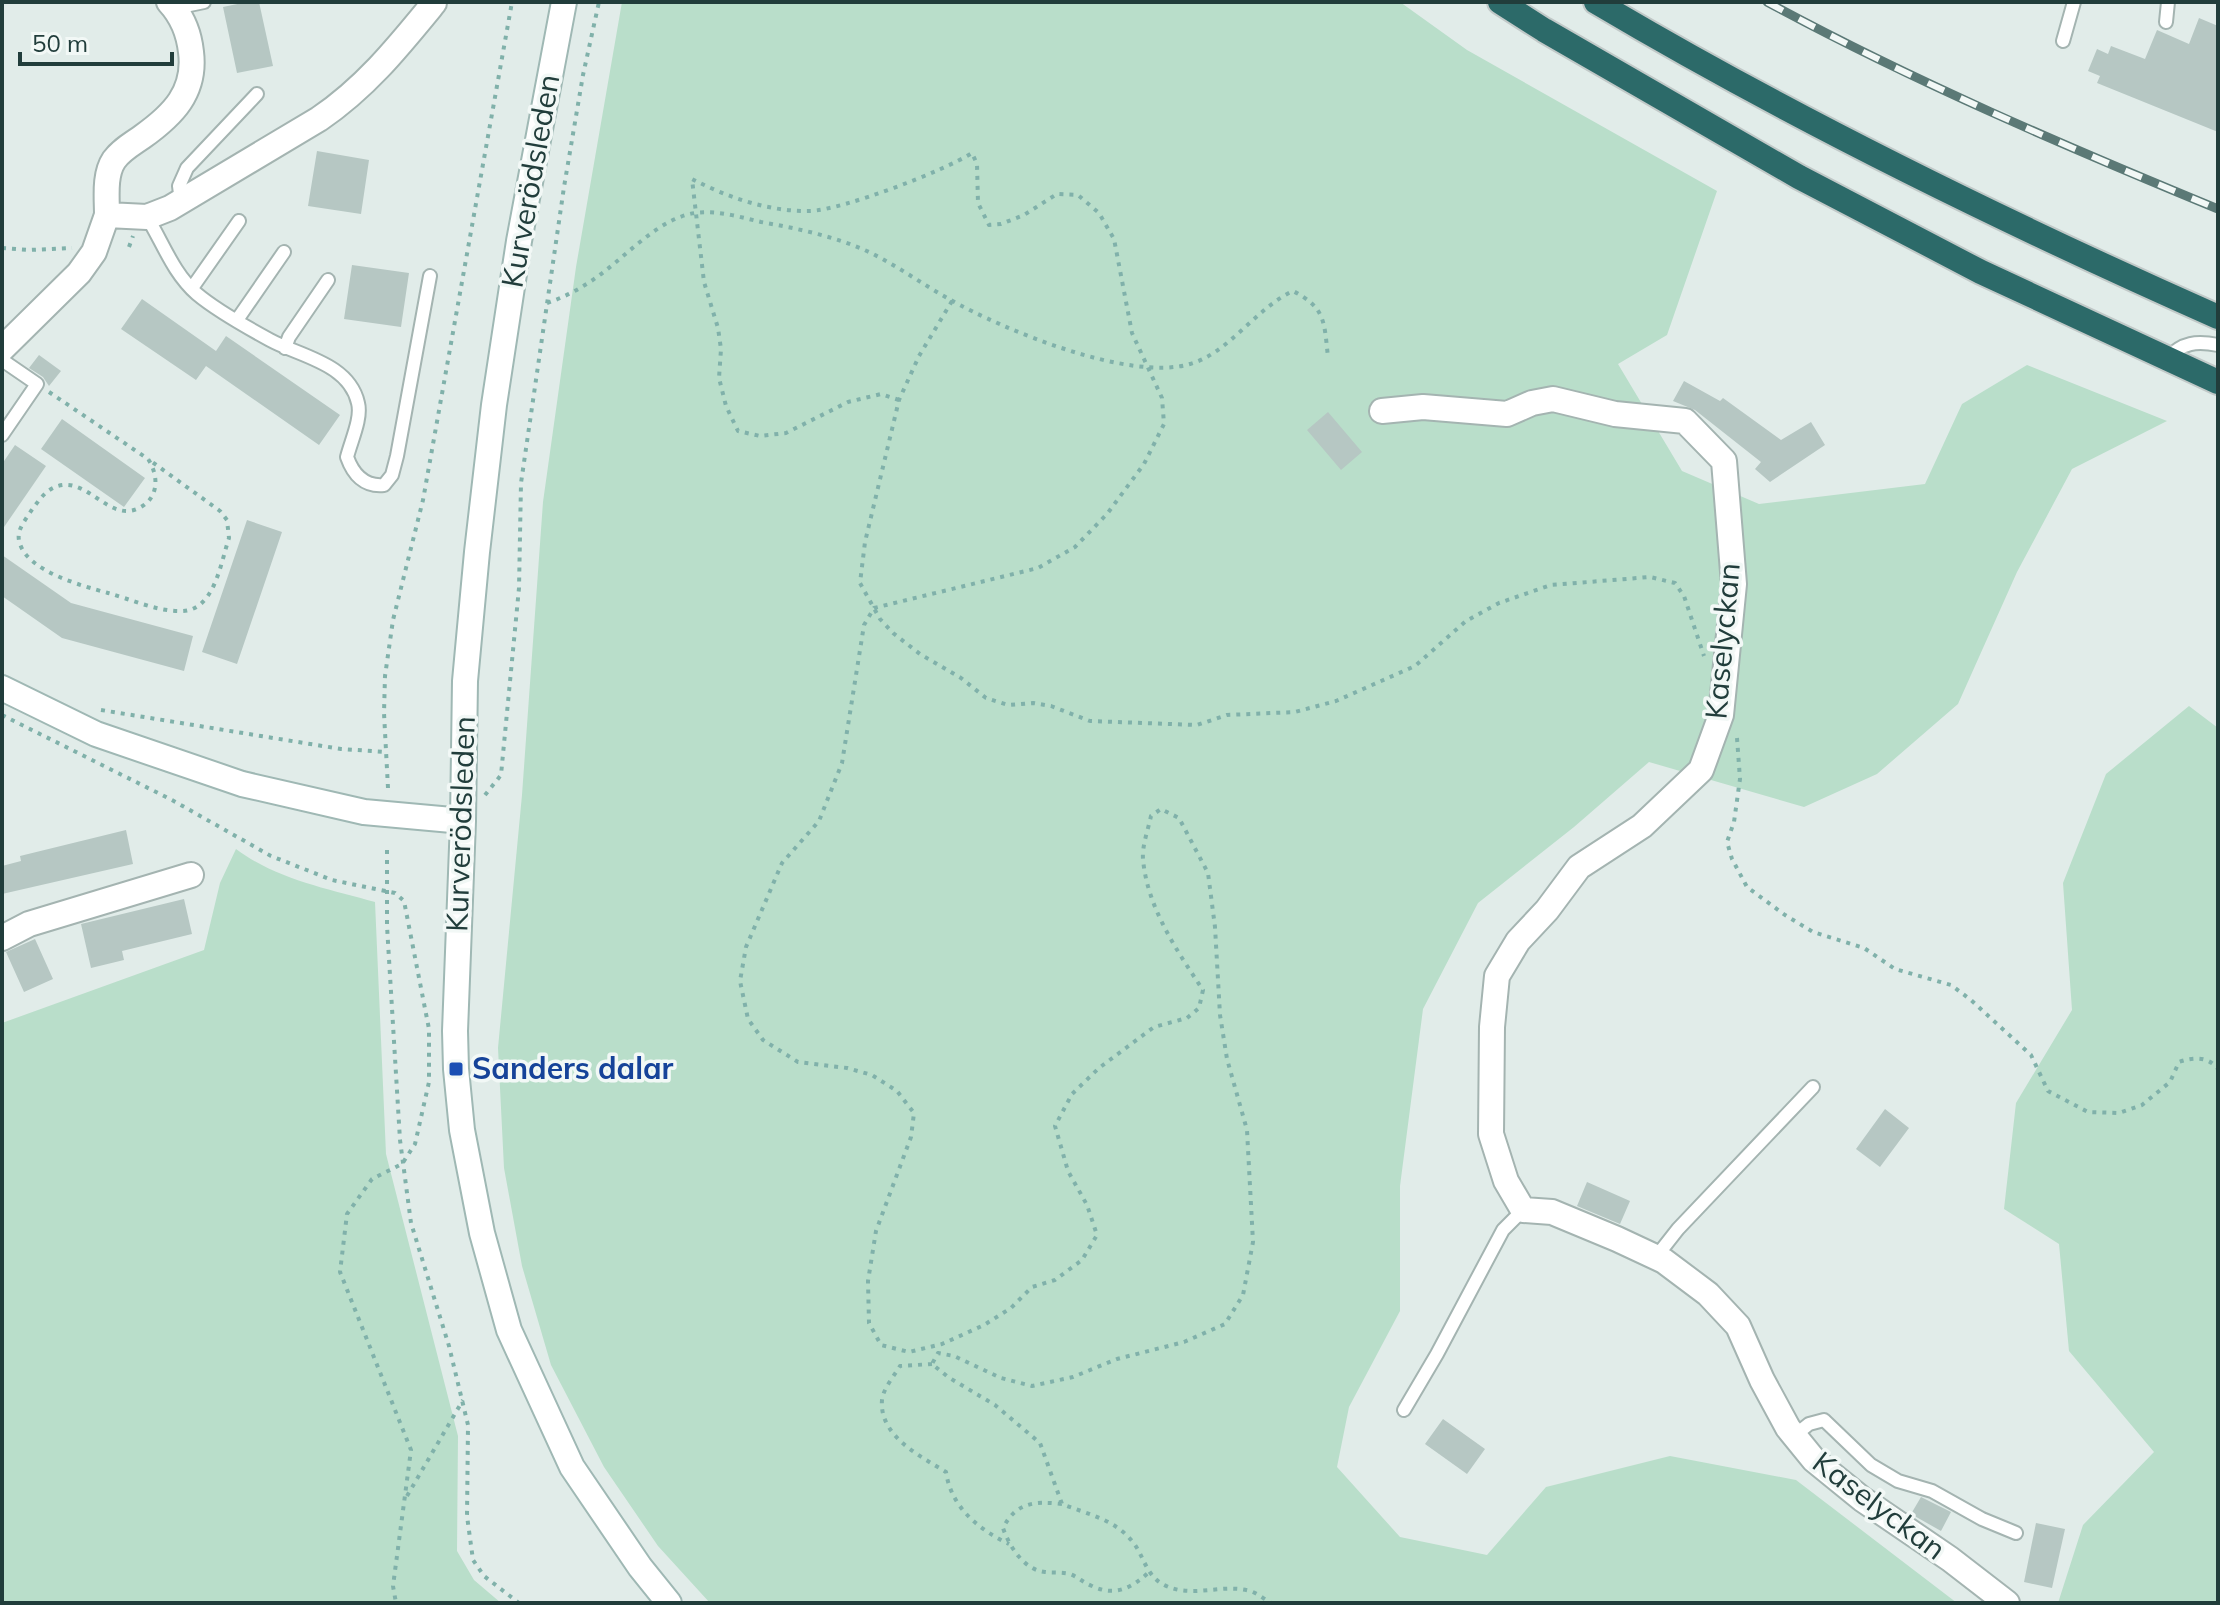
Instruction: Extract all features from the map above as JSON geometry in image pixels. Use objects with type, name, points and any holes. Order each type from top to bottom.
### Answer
[{"type":"highway","points":[[1500,2],[1799,177],[1981,272],[2218,382]]},
{"type":"highway","points":[[1596,2],[1671,47],[1904,170],[2218,317]]},
{"type":"street","name":"Kurverödsleden","points":[[564,2],[519,241],[494,405],[465,681],[456,1069],[462,1130],[482,1233],[509,1330],[572,1467],[640,1567],[669,1603]]},
{"type":"street","points":[[107,215],[147,217],[181,202],[341,104],[392,56],[434,3]]},
{"type":"street","points":[[2,349],[79,273],[94,252],[107,215],[108,177],[115,159],[168,117],[187,92],[192,70],[190,47],[185,27],[172,5]]},
{"type":"street","name":"Kaselyckan","points":[[1382,411],[1423,407],[1507,414],[1532,403],[1553,399],[1615,414],[1685,421],[1724,461],[1734,584],[1721,715],[1701,770],[1642,826],[1579,867],[1547,910],[1518,941],[1497,976],[1492,1027],[1491,1134],[1506,1181],[1523,1210],[1552,1212],[1656,1257],[1708,1294],[1738,1326],[1762,1380],[1794,1436],[1814,1460],[1862,1499],[1950,1559],[2007,1603]]},
{"type":"street","points":[[2,688],[96,734],[242,784],[364,812],[463,821]]},
{"type":"street","points":[[2,938],[29,924],[191,875]]},
{"type":"lane","points":[[172,5],[204,2]]},
{"type":"lane","points":[[2063,41],[2074,2]]},
{"type":"lane","points":[[2166,22],[2168,2]]},
{"type":"lane","points":[[181,202],[179,186],[187,168],[257,94]]},
{"type":"lane","points":[[147,217],[176,272],[192,288],[237,320],[285,348],[322,362],[351,389],[358,400],[359,411],[347,457],[351,468],[365,482],[384,485],[392,475],[430,276]]},
{"type":"lane","points":[[192,288],[239,221]]},
{"type":"lane","points":[[237,320],[284,252]]},
{"type":"lane","points":[[285,348],[289,337],[328,280]]},
{"type":"lane","points":[[2167,359],[2183,346],[2200,342],[2218,345]]},
{"type":"lane","points":[[2,360],[37,384],[2,435]]},
{"type":"lane","points":[[1656,1257],[1678,1229],[1813,1087]]},
{"type":"lane","points":[[1404,1410],[1503,1230],[1523,1210]]},
{"type":"lane","points":[[1794,1436],[1809,1424],[1824,1420],[1871,1465],[1898,1481],[1932,1491],[1982,1519],[2016,1533]]},
{"type":"path","points":[[388,788],[385,676],[393,620],[423,500],[512,2]]},
{"type":"path","points":[[463,821],[501,775],[519,588],[521,483],[583,75],[599,2]]},
{"type":"path","points":[[899,400],[881,394],[848,402],[786,433],[760,436],[738,431],[726,406],[719,378],[721,349],[704,282],[692,179],[722,194],[774,208],[812,211],[851,201],[941,169],[972,153],[977,164],[978,203],[989,225],[1024,215],[1057,194],[1078,195],[1099,213],[1114,239],[1132,333],[1162,398],[1164,424],[1144,464],[1107,514],[1075,547],[1038,568],[874,608],[864,625],[842,763],[819,821],[782,863],[746,947],[740,981],[748,1019],[763,1040],[798,1062],[847,1068],[872,1075],[897,1091],[914,1113],[911,1137],[876,1231],[868,1281],[869,1323],[881,1345],[909,1352],[942,1344],[984,1325],[1011,1308],[1032,1287],[1055,1280],[1082,1260],[1097,1235],[1087,1205],[1068,1171],[1055,1126],[1072,1094],[1099,1068],[1154,1027],[1187,1018],[1199,1008],[1203,990],[1181,958],[1149,894],[1143,856],[1151,816],[1161,809],[1179,818],[1208,873],[1215,927],[1220,1015],[1227,1059],[1247,1130],[1253,1242],[1243,1295],[1225,1324],[1184,1342],[1117,1359],[1073,1377],[1032,1386],[1001,1378],[954,1356],[938,1353],[932,1364]]},
{"type":"path","points":[[547,303],[568,296],[591,281],[673,220],[695,213],[720,214],[799,229],[862,249],[952,301],[1005,325],[1076,353],[1118,364],[1149,367],[1190,364],[1216,350],[1275,299],[1293,291],[1314,302],[1324,326],[1328,357]]},
{"type":"path","points":[[2,248],[47,250],[82,247]]},
{"type":"path","points":[[952,301],[919,356],[899,400],[865,542],[860,583],[893,633],[986,698],[1008,705],[1051,706],[1090,721],[1197,725],[1227,715],[1295,712],[1336,701],[1415,666],[1466,621],[1499,603],[1551,585],[1608,578],[1650,577],[1675,583],[1684,596],[1705,658]]},
{"type":"path","points":[[37,384],[148,459],[220,511],[230,529],[229,538],[208,598],[202,606],[193,610],[173,611],[63,581],[31,559],[20,544],[20,527],[42,496],[60,485],[83,489],[113,508],[141,507],[154,490],[156,479],[155,469],[148,459]]},
{"type":"path","points":[[89,708],[341,749],[387,752]]},
{"type":"path","points":[[2,715],[172,800],[271,856],[332,880],[395,893],[404,901],[429,1029],[429,1082],[415,1144],[402,1164],[372,1179],[347,1214],[340,1272],[411,1450],[393,1586],[396,1603]]},
{"type":"path","points":[[1737,735],[1740,779],[1734,822],[1727,842],[1747,887],[1785,915],[1813,932],[1864,948],[1895,969],[1951,985],[2031,1055],[2048,1091],[2088,1112],[2119,1113],[2142,1105],[2170,1082],[2179,1062],[2192,1057],[2213,1063],[2218,1069]]},
{"type":"path","points":[[387,850],[386,893],[402,1164],[411,1223],[468,1425],[469,1547],[473,1560],[484,1576],[519,1603]]},
{"type":"path","points":[[1009,1544],[989,1534],[967,1516],[949,1490],[946,1472],[913,1452],[884,1420],[882,1397],[900,1366],[932,1364],[995,1405],[1040,1443],[1062,1504]]},
{"type":"path","points":[[406,1498],[463,1399]]},
{"type":"path","points":[[1149,1572],[1134,1586],[1114,1592],[1094,1587],[1074,1575],[1041,1572],[1021,1559],[1009,1544],[1003,1528],[1010,1515],[1026,1505],[1043,1502],[1062,1504],[1113,1523],[1134,1542],[1149,1572],[1163,1584],[1189,1593],[1237,1589],[1253,1592],[1271,1603]]},
{"type":"green space","points":[[622,2],[1400,2],[1467,50],[1717,191],[1667,335],[1618,364],[1682,471],[1759,504],[1925,484],[1962,404],[2027,365],[2167,421],[2072,469],[2017,572],[1958,704],[1877,774],[1804,807],[1649,762],[1574,827],[1478,903],[1423,1009],[1400,1186],[1400,1311],[1349,1407],[1337,1467],[1400,1537],[1487,1555],[1546,1487],[1670,1456],[1796,1480],[1957,1603],[710,1603],[658,1546],[604,1467],[551,1365],[522,1266],[504,1168],[498,1048],[522,795],[543,502],[576,267]]},
{"type":"green space","points":[[2189,706],[2218,728],[2218,1603],[2058,1603],[2083,1525],[2154,1452],[2069,1351],[2059,1244],[2004,1209],[2016,1103],[2072,1010],[2063,883],[2106,774]]},
{"type":"green space","points":[[236,849],[285,876],[375,902],[386,1154],[458,1436],[457,1551],[474,1580],[501,1603],[2,1603],[2,1023],[204,950],[220,883]]},
{"type":"building","points":[[259,2],[273,66],[237,73],[223,7]]},
{"type":"building","points":[[2199,18],[2218,26],[2218,132],[2097,83],[2100,76],[2088,71],[2097,49],[2108,54],[2111,46],[2145,59],[2157,30],[2189,44]]},
{"type":"building","points":[[317,151],[369,160],[361,214],[308,206]]},
{"type":"building","points":[[352,265],[409,273],[401,327],[344,319]]},
{"type":"building","points":[[142,299],[216,351],[226,336],[340,415],[319,445],[206,366],[196,380],[121,329]]},
{"type":"building","points":[[39,355],[61,371],[49,386],[43,377],[29,368]]},
{"type":"building","points":[[1684,381],[1720,401],[1723,398],[1781,440],[1811,422],[1825,445],[1770,482],[1755,469],[1761,462],[1695,410],[1673,401]]},
{"type":"building","points":[[1328,412],[1362,452],[1341,470],[1307,430]]},
{"type":"building","points":[[62,419],[145,478],[124,507],[41,449]]},
{"type":"building","points":[[15,445],[46,466],[2,530],[2,464]]},
{"type":"building","points":[[247,520],[282,532],[237,664],[202,652]]},
{"type":"building","points":[[2,555],[71,603],[193,636],[184,671],[62,638],[2,596]]},
{"type":"building","points":[[126,830],[133,864],[2,894],[2,866],[21,861],[20,856]]},
{"type":"building","points":[[184,899],[192,934],[122,951],[124,960],[91,968],[81,924]]},
{"type":"building","points":[[35,939],[53,979],[24,992],[6,952]]},
{"type":"building","points":[[1885,1109],[1909,1128],[1880,1167],[1856,1149]]},
{"type":"building","points":[[1587,1182],[1630,1201],[1620,1224],[1577,1206]]},
{"type":"building","points":[[1443,1419],[1485,1449],[1467,1474],[1425,1444]]},
{"type":"building","points":[[1921,1497],[1951,1512],[1941,1531],[1911,1514]]},
{"type":"building","points":[[2036,1523],[2065,1529],[2052,1588],[2024,1582]]},
{"type":"railway","points":[[1767,2],[1990,112],[2218,209]]},
{"type":"place","name":"Sanders dalar","points":[[456,1069]]}]
